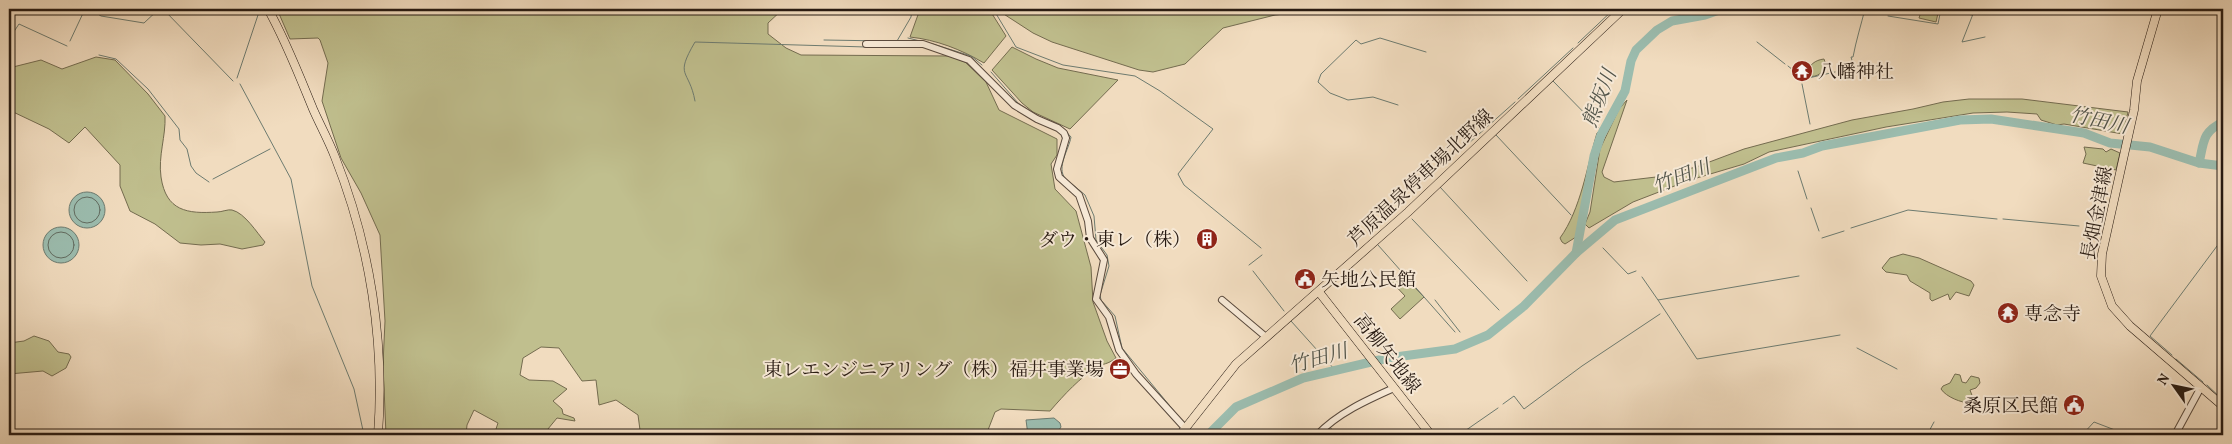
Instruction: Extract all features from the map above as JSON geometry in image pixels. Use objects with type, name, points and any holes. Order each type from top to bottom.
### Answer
[{"type":"main road","points":[[268,9],[281,32],[335,156],[368,264],[375,310],[378,367],[378,435]]},
{"type":"main road","name":"芦原温泉停車場北野線","points":[[1182,432],[1236,364],[1408,212],[1623,9]]},
{"type":"main road","name":"長畑金津線","points":[[2158,9],[2138,81],[2134,110],[2102,254],[2101,276],[2107,297],[2112,306],[2130,326],[2223,406]]},
{"type":"main road","name":"高柳矢地線","points":[[1319,292],[1431,435]]},
{"type":"street","points":[[866,44],[924,44],[969,60],[1014,105],[1064,133],[1066,138],[1057,169],[1059,177],[1079,195],[1088,221],[1090,238],[1104,260],[1096,299],[1109,317],[1119,350],[1182,432]]},
{"type":"street","points":[[1222,300],[1266,337]]},
{"type":"street","points":[[1317,435],[1330,422],[1392,384]]},
{"type":"street","points":[[2175,435],[2201,387]]},
{"type":"shaded area","points":[[277,9],[783,9],[768,23],[768,34],[786,48],[801,55],[949,56],[965,62],[986,82],[999,110],[1057,139],[1057,155],[1051,164],[1055,189],[1076,211],[1091,267],[1093,302],[1107,341],[1116,358],[1085,375],[1050,411],[1001,409],[995,412],[988,430],[980,435],[644,435],[640,430],[638,415],[616,400],[599,405],[596,380],[582,381],[559,348],[541,347],[523,358],[520,375],[529,380],[553,381],[567,389],[553,401],[562,409],[563,414],[574,418],[575,421],[557,418],[543,435],[494,435],[498,423],[474,410],[467,425],[466,435],[386,435],[383,364],[385,321],[380,235],[361,193],[341,158],[322,101],[328,63],[320,40],[318,38],[290,39]]},
{"type":"shaded area","points":[[939,9],[989,9],[1006,36],[984,63],[948,46],[930,40],[910,37],[919,12]]},
{"type":"shaded area","points":[[996,9],[1332,9],[1275,15],[1223,28],[1185,64],[1153,72],[1139,70],[1052,42],[1033,33]]},
{"type":"shaded area","points":[[1922,9],[1939,9],[1936,22],[1919,18]]},
{"type":"shaded area","points":[[1012,47],[1058,68],[1118,80],[1070,129],[1033,112],[1022,103],[992,70]]},
{"type":"shaded area","points":[[96,57],[115,60],[148,94],[165,116],[160,169],[164,188],[173,204],[187,211],[219,212],[230,210],[237,212],[246,219],[265,242],[263,245],[242,249],[220,244],[180,243],[155,224],[130,211],[120,186],[120,165],[85,127],[69,143],[49,129],[9,110],[9,68],[41,60],[62,69]]},
{"type":"shaded area","points":[[1824,59],[1826,65],[1824,70],[1815,76],[1809,76],[1807,73],[1811,65],[1818,60]]},
{"type":"shaded area","points":[[1969,99],[2022,99],[2128,112],[2123,134],[2064,124],[2057,125],[2041,120],[2037,114],[2007,112],[1973,113],[1886,127],[1769,152],[1744,164],[1690,180],[1633,202],[1589,228],[1585,224],[1590,212],[1600,149],[1619,109],[1627,100],[1602,172],[1604,177],[1614,182],[1656,177],[1696,167],[1744,149],[1852,120],[1943,102]]},
{"type":"shaded area","points":[[1600,130],[1590,165],[1576,237],[1565,244],[1560,238],[1578,201],[1597,133]]},
{"type":"shaded area","points":[[2084,147],[2103,149],[2106,152],[2111,149],[2120,153],[2116,170],[2083,163],[2086,154]]},
{"type":"shaded area","points":[[1903,254],[1919,258],[1971,281],[1974,285],[1969,296],[1956,292],[1950,300],[1948,294],[1932,301],[1930,293],[1910,281],[1907,275],[1886,272],[1882,268],[1890,258]]},
{"type":"shaded area","points":[[1400,272],[1424,297],[1400,319],[1391,309],[1405,296],[1391,281]]},
{"type":"shaded area","points":[[34,336],[49,341],[58,352],[69,354],[71,357],[66,368],[52,376],[43,371],[9,374],[9,343],[24,341]]},
{"type":"shaded area","points":[[1955,374],[1960,375],[1962,382],[1966,383],[1971,376],[1979,378],[1980,383],[1976,388],[1970,390],[1973,398],[1970,403],[1954,399],[1941,389],[1950,383]]},
{"type":"water","points":[[87,192],[94,193],[100,197],[104,203],[104,217],[100,223],[94,227],[87,228],[80,227],[74,223],[70,217],[69,210],[70,203],[74,197],[80,193]]},
{"type":"water","points":[[61,227],[68,228],[74,232],[78,238],[78,252],[74,258],[68,262],[61,263],[54,262],[48,258],[44,252],[43,245],[44,238],[48,232],[54,228]]},
{"type":"water","points":[[1054,418],[1060,423],[1061,427],[1056,434],[1028,435],[1026,420]]},
{"type":"waterway","points":[[70,41],[85,9]]},
{"type":"waterway","points":[[90,9],[101,16],[144,23],[159,9]]},
{"type":"waterway","points":[[163,9],[233,81]]},
{"type":"waterway","points":[[237,78],[260,9]]},
{"type":"waterway","points":[[897,41],[911,17],[912,9]]},
{"type":"waterway","points":[[996,9],[995,12],[1016,47],[1063,65],[1135,76],[1160,91],[1213,129],[1178,174],[1184,185],[1261,248]]},
{"type":"waterway","points":[[1578,43],[1614,9]]},
{"type":"waterway","name":"熊坂川","points":[[1576,253],[1594,156],[1601,135],[1625,91],[1631,61],[1636,50],[1657,30],[1672,21],[1705,15],[1722,9]]},
{"type":"waterway","points":[[1842,71],[1854,67],[1851,57],[1853,57],[1865,9]]},
{"type":"waterway","points":[[1888,16],[1938,24],[1941,9],[1972,15]]},
{"type":"waterway","points":[[1975,9],[1962,42],[1985,37]]},
{"type":"waterway","points":[[9,39],[19,24],[67,46]]},
{"type":"waterway","points":[[908,38],[920,41]]},
{"type":"waterway","points":[[1398,105],[1373,97],[1348,100],[1330,93],[1318,82],[1321,74],[1356,40],[1361,44],[1380,38],[1426,52]]},
{"type":"waterway","points":[[824,40],[885,41]]},
{"type":"waterway","points":[[695,101],[684,68],[695,42],[866,47]]},
{"type":"waterway","points":[[1757,42],[1785,64]]},
{"type":"waterway","points":[[933,44],[971,56],[982,65]]},
{"type":"waterway","points":[[1518,99],[1573,48]]},
{"type":"waterway","points":[[99,55],[116,59],[148,89],[179,129],[180,140],[187,149],[191,166],[196,173],[209,182]]},
{"type":"waterway","points":[[1788,66],[1804,79],[1835,72]]},
{"type":"waterway","points":[[991,72],[1018,103],[1029,111]]},
{"type":"waterway","points":[[1553,81],[1599,128]]},
{"type":"waterway","points":[[240,84],[291,179],[312,286],[354,389],[364,435]]},
{"type":"waterway","points":[[1802,84],[1810,124]]},
{"type":"waterway","points":[[1460,151],[1515,102]]},
{"type":"waterway","name":"竹田川","points":[[1208,435],[1236,407],[1303,378],[1388,358],[1455,349],[1488,335],[1524,306],[1576,253],[1615,220],[1776,158],[1803,153],[1822,146],[1960,120],[1991,119],[2084,133],[2110,143],[2150,147],[2199,163],[2223,166]]},
{"type":"waterway","points":[[1048,120],[1061,126],[1071,137],[1062,164],[1065,178]]},
{"type":"waterway","points":[[2199,163],[2207,134],[2223,122]]},
{"type":"waterway","points":[[1496,135],[1571,215]]},
{"type":"waterway","points":[[213,179],[270,149]]},
{"type":"waterway","points":[[1798,171],[1807,199]]},
{"type":"waterway","points":[[1072,184],[1085,195],[1094,216],[1096,240],[1107,255],[1109,266],[1100,295],[1101,300],[1115,316],[1122,348],[1179,417]]},
{"type":"waterway","points":[[1440,187],[1527,281]]},
{"type":"waterway","points":[[1811,208],[1819,231]]},
{"type":"waterway","points":[[1851,228],[1908,210],[1997,219]]},
{"type":"waterway","points":[[1412,219],[1499,310]]},
{"type":"waterway","points":[[2003,219],[2079,226]]},
{"type":"waterway","points":[[1822,238],[1844,231]]},
{"type":"waterway","points":[[2172,355],[2150,336],[2223,238]]},
{"type":"waterway","points":[[1378,245],[1455,332]]},
{"type":"waterway","points":[[1603,248],[1628,274],[1636,271]]},
{"type":"waterway","points":[[1249,265],[1262,255]]},
{"type":"waterway","points":[[1253,271],[1284,311]]},
{"type":"waterway","points":[[1642,277],[1658,300],[1799,276]]},
{"type":"waterway","points":[[1435,300],[1460,332]]},
{"type":"waterway","points":[[1658,300],[1697,359],[1840,335]]},
{"type":"waterway","points":[[1503,404],[1514,396],[1524,409],[1582,366],[1660,314]]},
{"type":"waterway","points":[[1291,321],[1335,370]]},
{"type":"waterway","points":[[1857,348],[1897,369]]},
{"type":"waterway","points":[[2176,359],[2203,382]]},
{"type":"waterway","points":[[2207,385],[2223,400]]},
{"type":"waterway","points":[[1459,435],[1498,408]]},
{"type":"waterway","points":[[1927,435],[1934,422]]},
{"type":"waterway","points":[[2082,435],[2094,422],[2128,435]]},
{"type":"waterway","points":[[1330,427],[1336,435]]},
{"type":"place","name":"八幡神社","points":[[1802,71]]},
{"type":"place","name":"ダウ・東レ（株）","points":[[1207,239]]},
{"type":"place","name":"矢地公民館","points":[[1305,279]]},
{"type":"place","name":"専念寺","points":[[2008,313]]},
{"type":"place","name":"東レエンジニアリング（株）福井事業場","points":[[1120,369]]},
{"type":"place","name":"桑原区民館","points":[[2074,405]]}]
